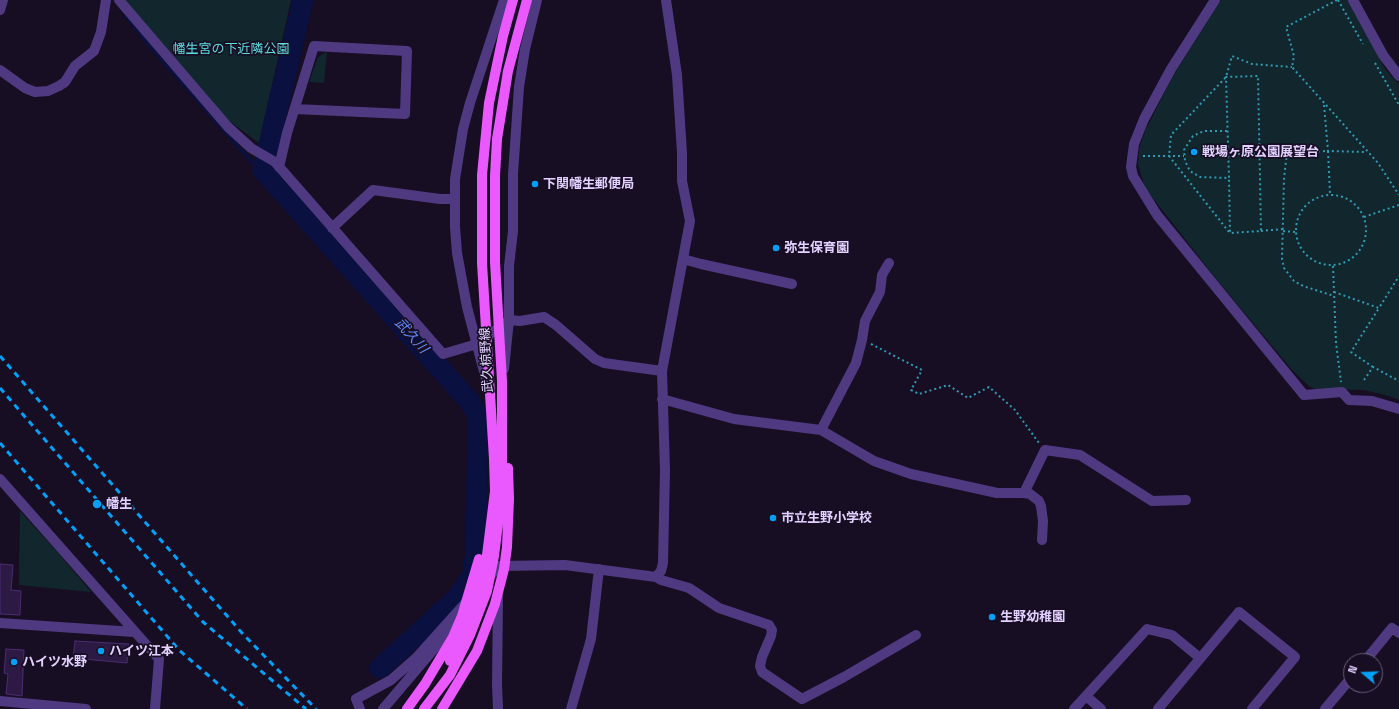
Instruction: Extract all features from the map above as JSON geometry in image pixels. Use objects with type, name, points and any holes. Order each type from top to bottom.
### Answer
[{"type":"main road","name":"武久椋野線","points":[[425,707],[463,633],[480,590],[487,555],[495,491],[482,264],[482,175],[485,138],[495,70],[513,0]]},
{"type":"main road","name":"武久椋野線","points":[[425,707],[450,675],[470,635],[487,591],[494,556],[502,491],[502,381],[495,262],[494,216],[497,138],[508,71],[527,0]]},
{"type":"main road","points":[[442,709],[465,674],[485,633],[495,604],[504,569],[509,499],[502,381]]},
{"type":"main road","points":[[407,709],[437,665],[453,637],[462,616],[477,570],[482,545],[488,491],[488,382]]},
{"type":"street","points":[[0,10],[3,0]]},
{"type":"street","points":[[0,70],[25,88],[35,92],[48,91],[66,82],[75,66],[94,51],[101,32],[106,0]]},
{"type":"street","points":[[119,0],[228,127],[251,148],[257,150],[277,164],[443,354],[477,344],[510,320],[520,321],[544,317],[556,325],[595,359],[604,363],[662,371]]},
{"type":"street","points":[[498,460],[494,419],[467,307],[457,253],[454,200],[455,179],[463,129],[479,73],[504,0]]},
{"type":"street","points":[[498,709],[499,418],[510,320],[509,266],[513,232],[515,130],[519,87],[525,49],[537,0]]},
{"type":"street","points":[[656,576],[661,571],[662,563],[665,471],[662,371],[690,221],[682,181],[682,153],[677,75],[666,0]]},
{"type":"street","points":[[1215,0],[1171,69],[1149,109],[1134,144],[1132,157],[1133,176],[1147,201],[1304,395],[1342,392],[1350,400],[1372,401],[1399,409]]},
{"type":"street","points":[[1353,0],[1383,55],[1399,76]]},
{"type":"street","points":[[277,164],[314,46],[407,51],[405,114],[295,109]]},
{"type":"street","points":[[332,228],[374,190],[454,200]]},
{"type":"street","points":[[683,259],[792,284]]},
{"type":"street","points":[[821,430],[859,355],[865,321],[880,292],[882,275],[889,263]]},
{"type":"street","points":[[662,399],[734,419],[821,430],[874,462],[911,474],[997,493],[1024,492],[1039,501],[1043,521],[1042,540]]},
{"type":"street","points":[[1024,492],[1045,450],[1080,455],[1152,501],[1186,500]]},
{"type":"street","points":[[0,479],[159,659],[155,709]]},
{"type":"street","points":[[360,709],[356,699],[391,680],[416,658],[499,566],[565,565],[656,576],[661,580],[689,588],[719,608],[769,625],[772,630],[762,657],[760,666],[762,672],[802,699],[844,677],[916,635]]},
{"type":"street","points":[[383,709],[471,605],[499,566]]},
{"type":"street","points":[[571,709],[591,639],[599,569]]},
{"type":"street","points":[[1158,709],[1239,612],[1296,657],[1252,709]]},
{"type":"street","points":[[0,623],[134,632]]},
{"type":"street","points":[[1372,653],[1392,628],[1399,633]]},
{"type":"street","points":[[1074,709],[1147,629],[1172,635],[1200,658]]},
{"type":"street","points":[[1325,709],[1343,688]]},
{"type":"street","points":[[1086,696],[1101,709]]},
{"type":"street","points":[[0,701],[86,709]]},
{"type":"path","points":[[1292,67],[1294,56],[1286,27],[1337,0]]},
{"type":"path","points":[[1230,233],[1226,77],[1232,56],[1252,64],[1292,67],[1366,152],[1378,163],[1399,195]]},
{"type":"path","points":[[1230,233],[1169,156],[1171,135],[1226,77],[1258,76],[1261,231]]},
{"type":"path","points":[[1324,105],[1330,194]]},
{"type":"path","points":[[1227,131],[1204,131],[1193,136],[1188,142],[1184,156],[1187,166],[1196,175],[1207,178],[1229,178]]},
{"type":"path","points":[[1228,154],[1328,151],[1366,152]]},
{"type":"path","points":[[1287,153],[1284,178],[1282,259],[1288,275],[1303,286],[1334,296]]},
{"type":"path","points":[[1132,157],[1184,156]]},
{"type":"path","points":[[1330,194],[1338,195],[1354,202],[1364,217],[1367,225],[1361,250],[1348,261],[1333,266],[1322,263],[1301,250],[1296,232],[1300,212],[1306,205],[1319,196],[1330,194]]},
{"type":"path","points":[[1364,217],[1399,205]]},
{"type":"path","points":[[1230,233],[1283,230],[1296,232]]},
{"type":"path","points":[[1333,266],[1336,343],[1342,392]]},
{"type":"path","points":[[1399,276],[1351,352],[1373,368],[1399,381]]},
{"type":"path","points":[[1334,292],[1379,308]]},
{"type":"path","points":[[862,340],[922,370],[911,390],[919,394],[948,385],[968,398],[989,387],[1015,410],[1045,450]]},
{"type":"path","points":[[1364,380],[1373,368]]},
{"type":"green space","name":"幡生宮の下近隣公園","points":[[125,0],[291,0],[259,143],[224,117]]},
{"type":"green space","points":[[1221,0],[1349,0],[1385,69],[1399,84],[1399,400],[1386,395],[1364,390],[1315,389],[1309,386],[1293,371],[1218,281],[1145,188],[1138,164],[1139,149],[1145,131],[1172,78]]},
{"type":"green space","points":[[327,52],[324,83],[309,82],[318,57]]},
{"type":"green space","points":[[20,511],[59,554],[91,592],[19,585]]},
{"type":"building","points":[[0,564],[13,565],[11,590],[21,591],[20,615],[0,614]]},
{"type":"building","name":"ハイツ江本","points":[[75,641],[129,644],[127,663],[73,658]]},
{"type":"building","name":"ハイツ水野","points":[[6,649],[24,650],[22,696],[6,694],[8,674],[4,673]]},
{"type":"waterway","name":"武久川","points":[[303,0],[263,170],[471,403],[478,416],[476,550],[473,575],[456,599],[380,668]]},
{"type":"waterway","points":[[126,16],[148,44],[251,161],[263,170]]},
{"type":"railway","points":[[0,356],[242,633],[316,709]]},
{"type":"railway","points":[[0,388],[203,622],[306,709]]},
{"type":"railway","points":[[0,443],[179,650],[247,709]]},
{"type":"place","name":"戦場ヶ原公園展望台","points":[[1194,152]]},
{"type":"place","name":"下関幡生郵便局","points":[[535,184]]},
{"type":"place","name":"弥生保育園","points":[[776,248]]},
{"type":"place","name":"幡生","points":[[97,504]]},
{"type":"place","name":"市立生野小学校","points":[[773,518]]},
{"type":"place","name":"生野幼稚園","points":[[992,617]]},
{"type":"place","name":"ハイツ江本","points":[[101,651]]},
{"type":"place","name":"ハイツ水野","points":[[14,662]]}]
